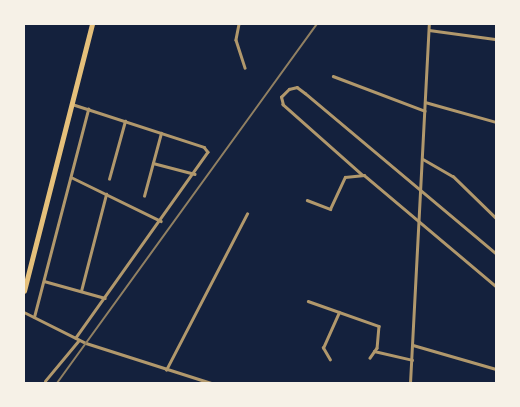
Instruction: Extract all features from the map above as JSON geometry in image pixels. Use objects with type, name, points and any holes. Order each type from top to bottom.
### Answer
[{"type":"highway","points":[[24,291],[92,24]]},
{"type":"street","points":[[239,24],[236,40],[245,68]]},
{"type":"street","points":[[410,383],[429,24]]},
{"type":"street","points":[[428,30],[496,39]]},
{"type":"street","points":[[334,76],[425,112]]},
{"type":"street","points":[[496,253],[297,87],[289,89],[281,97],[283,105],[362,175],[420,221],[496,286]]},
{"type":"street","points":[[425,102],[496,122]]},
{"type":"street","points":[[45,380],[78,339],[105,298],[208,155],[207,149],[72,104]]},
{"type":"street","points":[[34,318],[88,109]]},
{"type":"street","points":[[109,179],[125,121]]},
{"type":"street","points":[[144,196],[160,133]]},
{"type":"street","points":[[423,159],[448,173],[496,218]]},
{"type":"street","points":[[153,163],[194,174]]},
{"type":"street","points":[[307,200],[330,209],[345,177],[362,175]]},
{"type":"street","points":[[71,176],[161,221]]},
{"type":"street","points":[[80,291],[106,194]]},
{"type":"street","points":[[166,370],[247,214]]},
{"type":"street","points":[[44,280],[105,298]]},
{"type":"street","points":[[308,301],[379,326],[374,351],[370,358]]},
{"type":"street","points":[[24,312],[78,339],[166,370],[211,383]]},
{"type":"street","points":[[330,360],[323,348],[339,312]]},
{"type":"street","points":[[413,345],[496,369]]},
{"type":"street","points":[[374,351],[412,360]]},
{"type":"railway","points":[[57,383],[317,24]]}]
